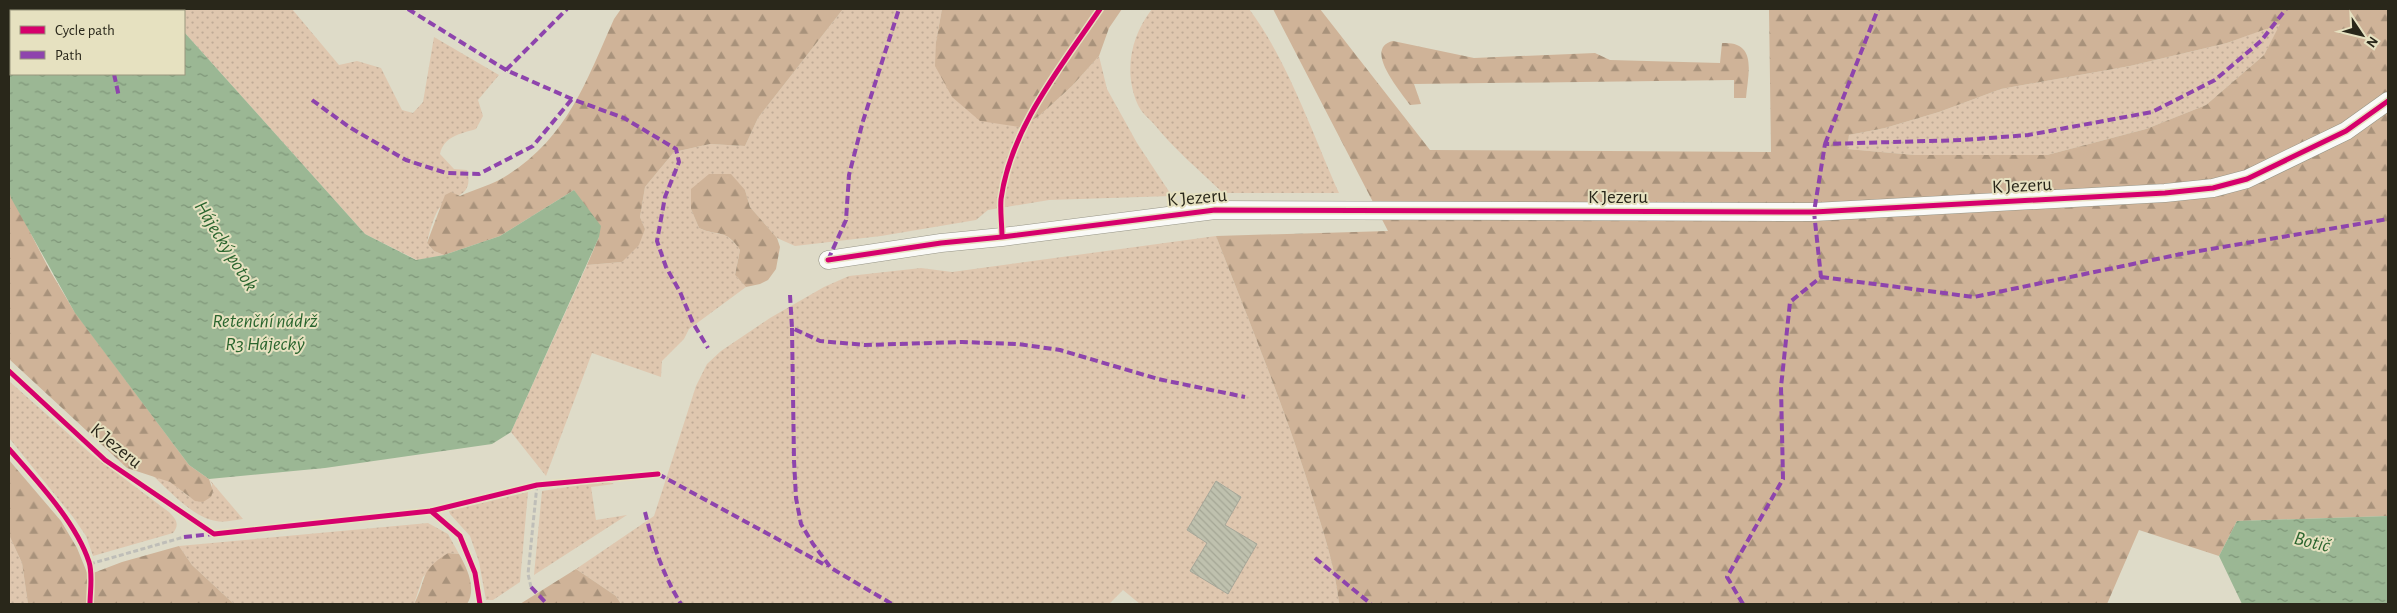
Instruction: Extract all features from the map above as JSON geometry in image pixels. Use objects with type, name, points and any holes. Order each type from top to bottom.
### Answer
[{"type":"lane","name":"K Jezeru","points":[[828,260],[941,243],[1214,210],[1814,212],[2165,193],[2213,188],[2247,179],[2346,131],[2388,101]]},
{"type":"path","points":[[431,511],[537,485],[658,474]]},
{"type":"path","points":[[531,587],[528,574],[537,485]]},
{"type":"path","points":[[431,511],[438,518]]},
{"type":"path","points":[[90,564],[184,537]]},
{"type":"path","points":[[87,558],[90,564],[90,572]]},
{"type":"shaded area","points":[[146,9],[292,9],[339,65],[357,61],[381,68],[402,110],[413,113],[423,102],[434,37],[499,75],[478,100],[483,116],[476,129],[449,139],[440,154],[454,169],[467,170],[469,180],[464,192],[448,201],[438,210],[431,226],[427,243],[434,251],[444,255],[417,260],[365,234],[185,33],[185,10]]},
{"type":"shaded area","points":[[843,9],[942,9],[936,42],[1039,116],[1072,86],[1099,56],[1107,89],[1137,143],[1172,196],[1049,200],[988,210],[976,220],[881,236],[795,246],[777,238],[750,207],[745,190],[691,189],[691,209],[699,228],[729,238],[740,250],[735,275],[746,287],[689,329],[684,339],[662,361],[661,377],[592,353],[546,476],[511,432],[587,265],[622,262],[645,229],[640,217],[645,187],[674,152],[710,144],[745,146],[758,118]]},
{"type":"shaded area","points":[[1152,9],[1249,9],[1263,29],[1299,98],[1339,193],[1223,193],[1178,151],[1141,110],[1133,93],[1130,67],[1134,43]]},
{"type":"shaded area","points":[[2281,23],[2264,55],[2206,105],[2146,129],[2047,155],[1915,155],[1847,149],[1849,135],[1885,128],[1939,112],[2001,89],[2130,66],[2227,43]]},
{"type":"shaded area","points":[[1216,236],[1299,454],[1327,545],[1339,604],[1140,604],[1123,590],[1109,604],[621,604],[616,596],[576,569],[654,516],[696,386],[707,364],[721,351],[770,318],[824,287],[849,276],[921,268],[952,272]],"holes":[[[1217,481],[1241,497],[1225,525],[1257,544],[1228,593],[1190,571],[1207,543],[1187,530]]]},
{"type":"shaded area","points":[[9,381],[90,453],[169,512],[177,524],[173,533],[93,556],[86,536],[73,517],[9,438]]},
{"type":"shaded area","points":[[152,475],[170,482],[195,500],[205,500],[211,497],[212,484],[209,479],[243,519],[219,522],[207,519],[190,509]]},
{"type":"shaded area","points":[[606,481],[614,484],[591,487],[596,520],[627,515],[534,575],[542,491]]},
{"type":"shaded area","points":[[528,492],[520,582],[493,600],[486,600],[479,562],[470,536],[449,511]]},
{"type":"shaded area","points":[[428,523],[448,534],[459,554],[448,553],[423,577],[414,604],[234,604],[192,565],[179,546]]},
{"type":"shaded area","points":[[9,535],[22,563],[28,604],[9,604]]},
{"type":"green space","points":[[621,9],[843,9],[758,118],[745,146],[710,144],[674,152],[645,187],[640,217],[645,229],[639,245],[622,262],[587,265],[599,237],[574,190],[500,236],[444,255],[434,251],[427,243],[445,195],[451,192],[460,196],[501,179],[527,161],[545,144],[560,126],[584,86],[614,19]]},
{"type":"green space","points":[[942,9],[1122,9],[1109,28],[1099,56],[1072,86],[1039,116],[1020,127],[980,121],[952,97],[935,66],[936,42]]},
{"type":"green space","points":[[1273,9],[1320,9],[1430,150],[1771,152],[1769,9],[2388,9],[2388,516],[2237,521],[2219,556],[2139,530],[2107,604],[1339,604],[1327,545],[1299,454],[1216,236],[1388,231]],"holes":[[[2280,24],[2264,55],[2206,105],[2146,129],[2047,155],[1915,155],[1847,149],[1849,135],[1885,128],[1939,112],[2001,89],[2130,66],[2227,43]]]},
{"type":"green space","points":[[1393,41],[1474,58],[1595,53],[1610,60],[1720,63],[1722,43],[1733,44],[1741,47],[1746,53],[1748,60],[1746,98],[1734,98],[1734,80],[1414,84],[1421,104],[1410,105],[1393,81],[1383,61],[1381,52],[1385,45]]},
{"type":"green space","points":[[709,174],[731,174],[745,190],[750,207],[777,238],[780,247],[776,269],[768,280],[746,287],[735,275],[740,250],[735,243],[726,236],[699,228],[691,209],[691,189]]},
{"type":"green space","points":[[9,191],[49,269],[74,311],[189,465],[209,479],[213,491],[211,497],[203,502],[195,501],[170,482],[127,468],[9,359]]},
{"type":"green space","points":[[9,460],[61,521],[77,548],[88,575],[122,562],[179,546],[192,565],[234,604],[28,604],[22,563],[9,535]]},
{"type":"green space","points":[[448,553],[459,554],[468,572],[471,592],[467,604],[414,604],[428,570]]},
{"type":"green space","points":[[576,569],[616,596],[621,604],[520,604]]},
{"type":"water","name":"Retenční nádrž R3 Hájecký","points":[[9,9],[146,9],[148,10],[10,10],[10,75],[185,75],[185,33],[365,234],[416,260],[444,255],[500,236],[574,190],[601,226],[599,237],[511,432],[492,444],[325,468],[209,479],[189,465],[75,313],[11,198],[9,191]]},
{"type":"water","name":"Botič","points":[[2388,516],[2388,604],[2242,604],[2219,556],[2237,521]]},
{"type":"building","points":[[1216,481],[1241,497],[1225,525],[1257,544],[1228,594],[1190,571],[1207,543],[1187,530]]},
{"type":"marked path","points":[[408,9],[506,70],[572,99],[624,118],[676,149],[679,162],[665,197],[657,241],[666,267],[680,292],[693,323],[708,348]]},
{"type":"marked path","points":[[506,70],[567,9]]},
{"type":"marked path","points":[[828,260],[846,220],[849,175],[863,121],[899,9]]},
{"type":"marked path","points":[[1825,144],[1878,9]]},
{"type":"marked path","points":[[1743,604],[1727,577],[1783,479],[1781,387],[1790,302],[1821,277],[1814,212],[1825,144],[1963,140],[2028,135],[2152,112],[2215,80],[2261,41],[2286,9]]},
{"type":"marked path","points":[[114,75],[119,97]]},
{"type":"marked path","points":[[312,100],[349,127],[406,160],[446,173],[479,174],[533,146],[572,99]]},
{"type":"marked path","points":[[1821,277],[1974,297],[2181,254],[2388,219]]},
{"type":"marked path","points":[[790,295],[792,328],[820,341],[865,345],[962,342],[1018,344],[1060,350],[1158,379],[1245,397]]},
{"type":"marked path","points":[[792,328],[794,460],[796,498],[801,524],[831,568],[892,604]]},
{"type":"marked path","points":[[658,474],[827,566]]},
{"type":"marked path","points":[[645,512],[659,560],[681,604]]},
{"type":"marked path","points":[[184,537],[212,534]]},
{"type":"marked path","points":[[1315,558],[1371,604]]},
{"type":"marked path","points":[[531,587],[547,604]]},
{"type":"cycle path","points":[[1002,237],[1001,199],[1015,147],[1026,123],[1054,76],[1100,9]]},
{"type":"cycle path","points":[[828,260],[941,243],[1215,210],[1814,212],[2165,193],[2213,188],[2247,179],[2346,131],[2388,101]]},
{"type":"cycle path","points":[[9,371],[105,460],[214,534],[431,511],[537,485],[658,474]]},
{"type":"cycle path","points":[[9,449],[55,503],[83,547],[91,572],[90,604]]},
{"type":"cycle path","points":[[431,511],[460,536],[475,573],[480,604]]},
{"type":"water label","name":"Hájecký potok","points":[[226,246]]}]
